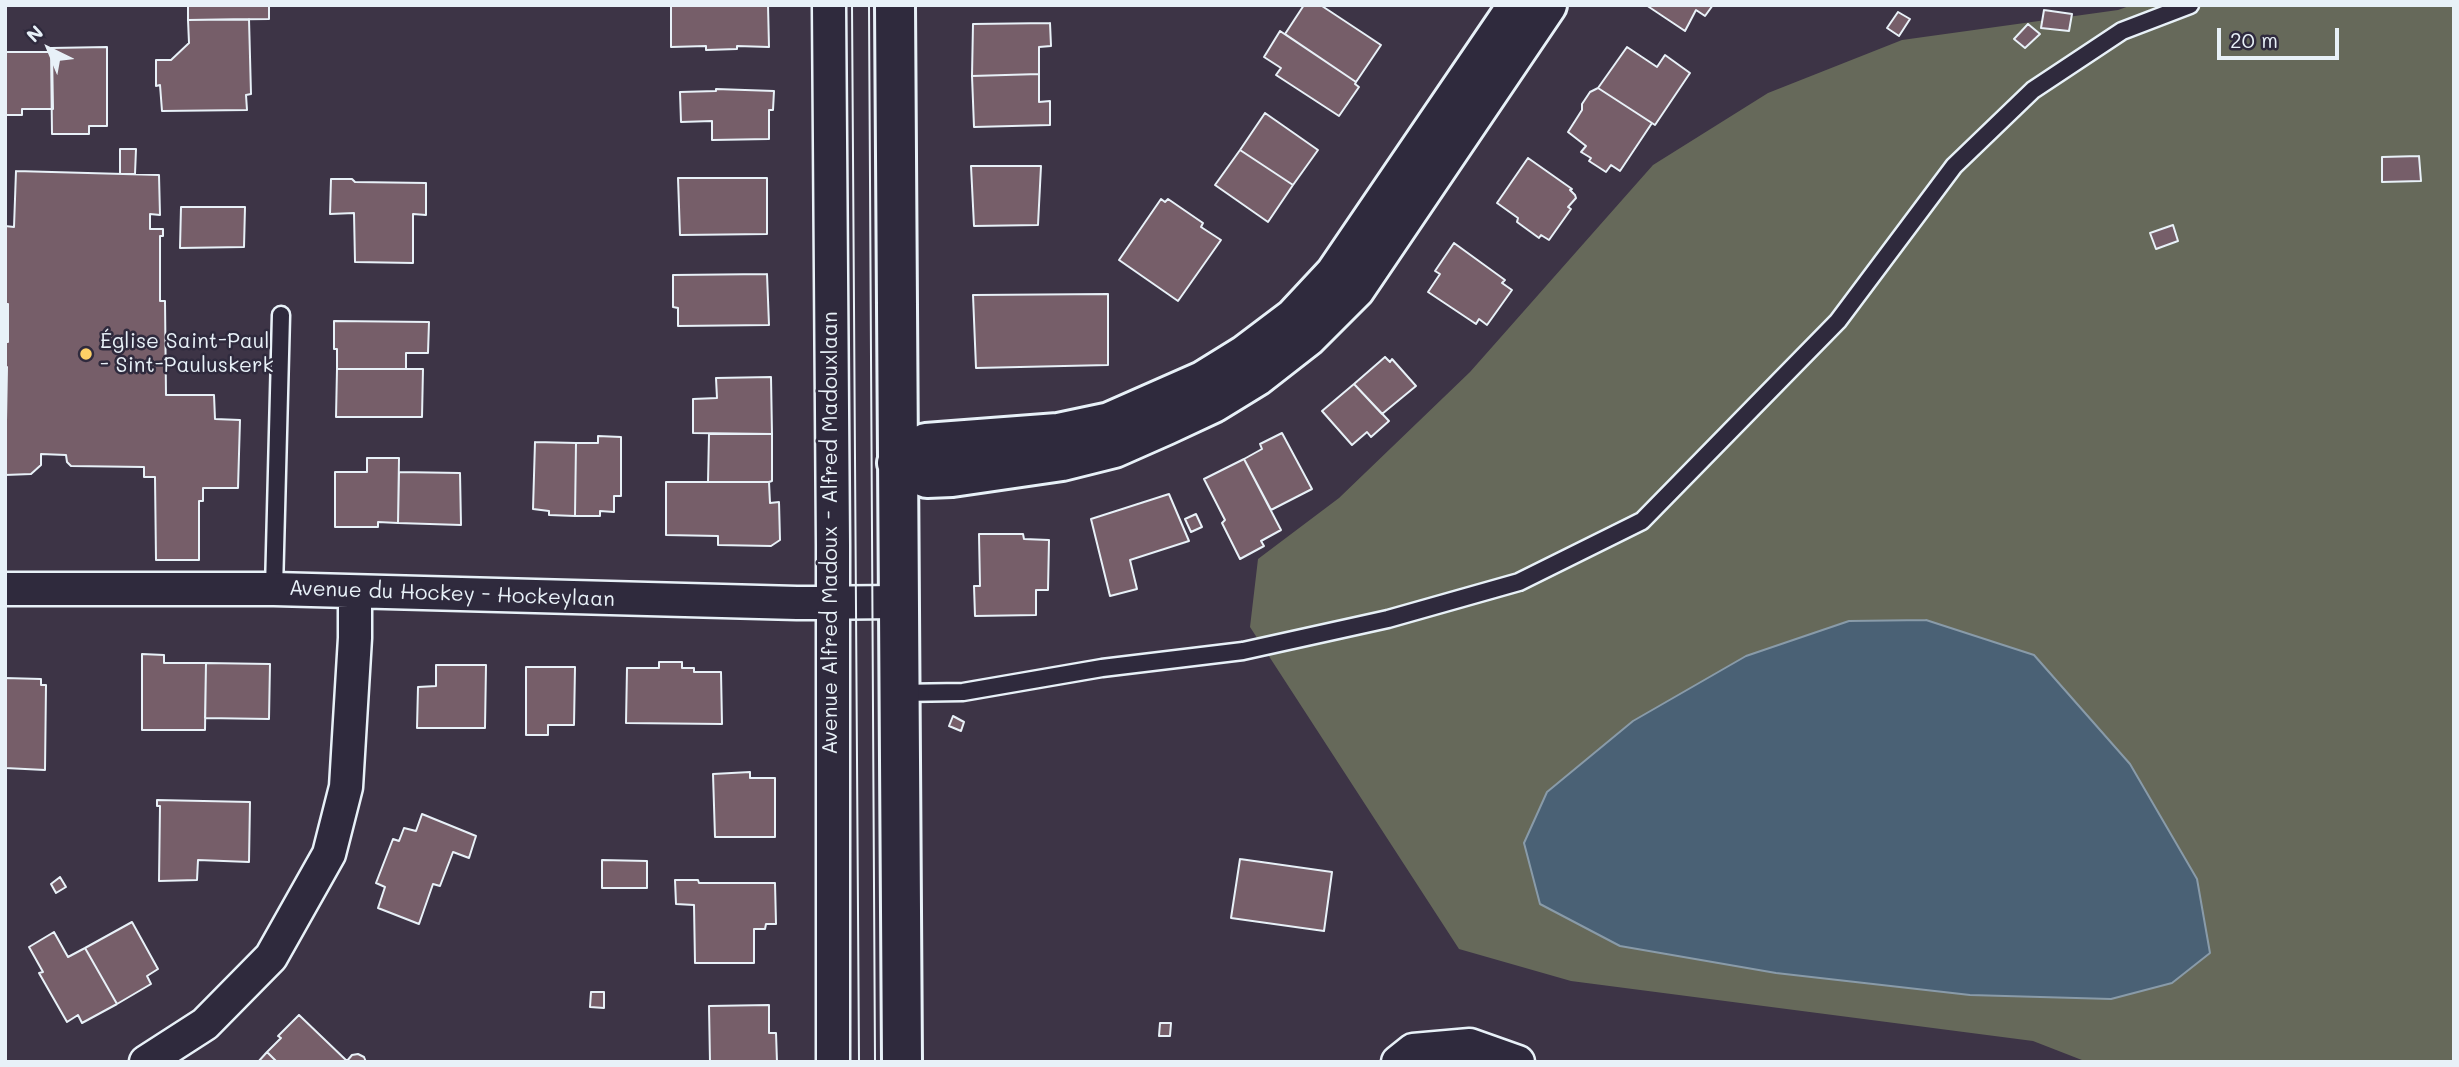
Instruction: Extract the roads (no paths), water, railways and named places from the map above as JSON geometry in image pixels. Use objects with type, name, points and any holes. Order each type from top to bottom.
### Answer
[{"type":"street","name":"Avenue Alfred Madoux - Alfred Madouxlaan","points":[[829,5],[833,1062]]},
{"type":"street","points":[[895,5],[902,1062]]},
{"type":"street","points":[[897,463],[926,443],[1058,433],[1110,422],[1203,381],[1245,355],[1294,318],[1335,274],[1518,5]]},
{"type":"street","points":[[897,463],[927,478],[952,477],[1062,461],[1114,447],[1146,434],[1213,403],[1257,376],[1307,337],[1355,289],[1546,5]]},
{"type":"street","name":"Avenue du Hockey - Hockeylaan","points":[[5,589],[274,589],[833,603],[898,601]]},
{"type":"street","points":[[146,1062],[205,1024],[271,957],[330,854],[346,788],[355,593]]},
{"type":"street","points":[[1398,1062],[1413,1050],[1470,1045],[1518,1062]]},
{"type":"lane","points":[[898,693],[963,692],[1102,668],[1243,650],[1388,619],[1519,582],[1642,521],[1838,321],[1954,166],[2033,90],[2122,32],[2190,5]]},
{"type":"lane","points":[[274,589],[281,315]]},
{"type":"water","points":[[1926,620],[2034,655],[2130,764],[2197,879],[2210,953],[2172,983],[2111,999],[1970,995],[1776,973],[1620,946],[1540,904],[1524,843],[1547,792],[1633,721],[1746,656],[1849,621]]},
{"type":"tram line","points":[[852,5],[859,1062]]},
{"type":"tram line","points":[[869,5],[875,1062]]},
{"type":"place","name":"Église Saint-Paul - Sint-Pauluskerk","points":[[86,354]]}]
